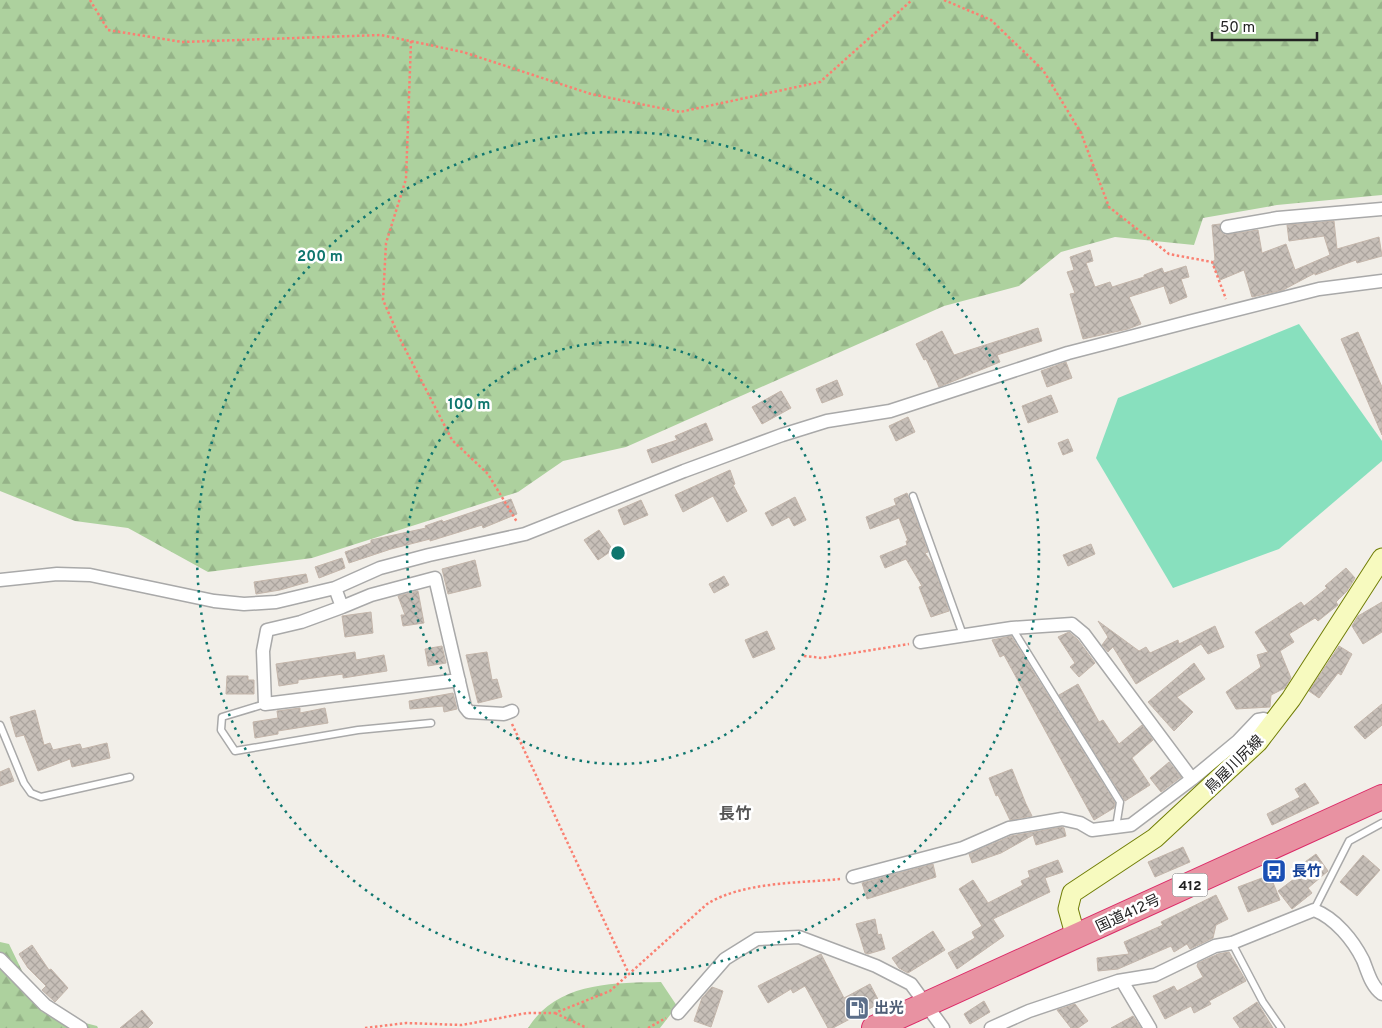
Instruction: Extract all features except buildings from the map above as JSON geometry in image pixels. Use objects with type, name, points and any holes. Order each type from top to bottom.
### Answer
[{"type":"highway","name":"国道412号","points":[[874,1028],[1382,798]]},
{"type":"main road","name":"鳥屋川尻線","points":[[1076,938],[1068,906],[1074,890],[1155,838],[1240,760],[1274,722],[1382,558]]},
{"type":"street","points":[[1226,227],[1278,218],[1382,208]]},
{"type":"street","points":[[0,580],[57,574],[90,575],[214,601],[244,604],[276,602],[335,588],[380,568],[525,534],[627,493],[782,435],[827,421],[890,411],[1068,353],[1230,311],[1319,289],[1382,281]]},
{"type":"street","points":[[458,680],[265,704],[263,650],[267,630],[301,622],[371,595],[435,578],[465,707],[469,712],[510,712]]},
{"type":"street","points":[[335,588],[342,606]]},
{"type":"street","points":[[920,642],[1012,628],[1072,624],[1084,634],[1192,779]]},
{"type":"street","points":[[853,877],[963,848],[1009,828],[1062,818],[1080,823],[1092,830],[1131,825],[1238,742],[1258,720],[1264,718],[1274,722]]},
{"type":"street","points":[[997,1027],[1037,1008],[1122,981],[1155,976],[1215,946],[1232,942],[1314,910],[1328,916],[1348,938],[1362,958],[1376,990],[1382,994]]},
{"type":"street","points":[[678,1012],[725,959],[756,939],[799,937],[876,966],[911,984],[943,1028]]},
{"type":"street","points":[[0,959],[45,1005],[82,1028]]},
{"type":"street","points":[[1122,981],[1150,1028]]},
{"type":"lane","points":[[914,496],[963,635]]},
{"type":"lane","points":[[1012,628],[1120,802],[1116,827]]},
{"type":"lane","points":[[265,704],[222,717],[221,730],[235,752],[358,730],[431,723]]},
{"type":"lane","points":[[0,725],[24,783],[31,793],[41,796],[130,777]]},
{"type":"lane","points":[[1314,910],[1349,841],[1382,823]]},
{"type":"lane","points":[[1232,942],[1263,1002],[1280,1028]]},
{"type":"path","points":[[90,0],[108,30],[182,42],[381,35],[463,52],[591,94],[680,112],[820,82],[912,0]]},
{"type":"path","points":[[944,0],[992,20],[1044,70],[1081,133],[1109,207],[1169,254],[1212,262],[1230,311]]},
{"type":"path","points":[[411,41],[406,179],[386,243],[383,300],[401,341],[452,440],[488,474],[525,534]]},
{"type":"path","points":[[804,656],[822,658],[920,642]]},
{"type":"path","points":[[510,712],[515,735],[629,974]]},
{"type":"path","points":[[365,1028],[406,1023],[462,1025],[527,1013],[555,1013],[610,991],[706,904],[721,895],[746,889],[853,877]]},
{"type":"path","points":[[648,1028],[678,1012]]},
{"type":"path","points":[[555,1013],[588,1028]]},
{"type":"green space","points":[[0,0],[1382,0],[1382,195],[1277,205],[1203,218],[1194,245],[1115,237],[1061,252],[1019,286],[944,306],[626,447],[563,461],[518,492],[312,558],[208,572],[128,528],[75,521],[0,491]]},
{"type":"green space","points":[[1299,324],[1382,441],[1382,461],[1279,549],[1173,588],[1096,458],[1118,398]]},
{"type":"green space","points":[[0,942],[9,944],[42,1012],[97,1026],[98,1028],[0,1028]]},
{"type":"green space","points":[[661,982],[677,1006],[660,1028],[528,1028],[540,1013],[570,993],[605,985]]},
{"type":"place","name":"長竹","points":[[1274,871]]},
{"type":"place","name":"出光","points":[[857,1008]]},
{"type":"district","name":"長竹","points":[[735,813]]}]
